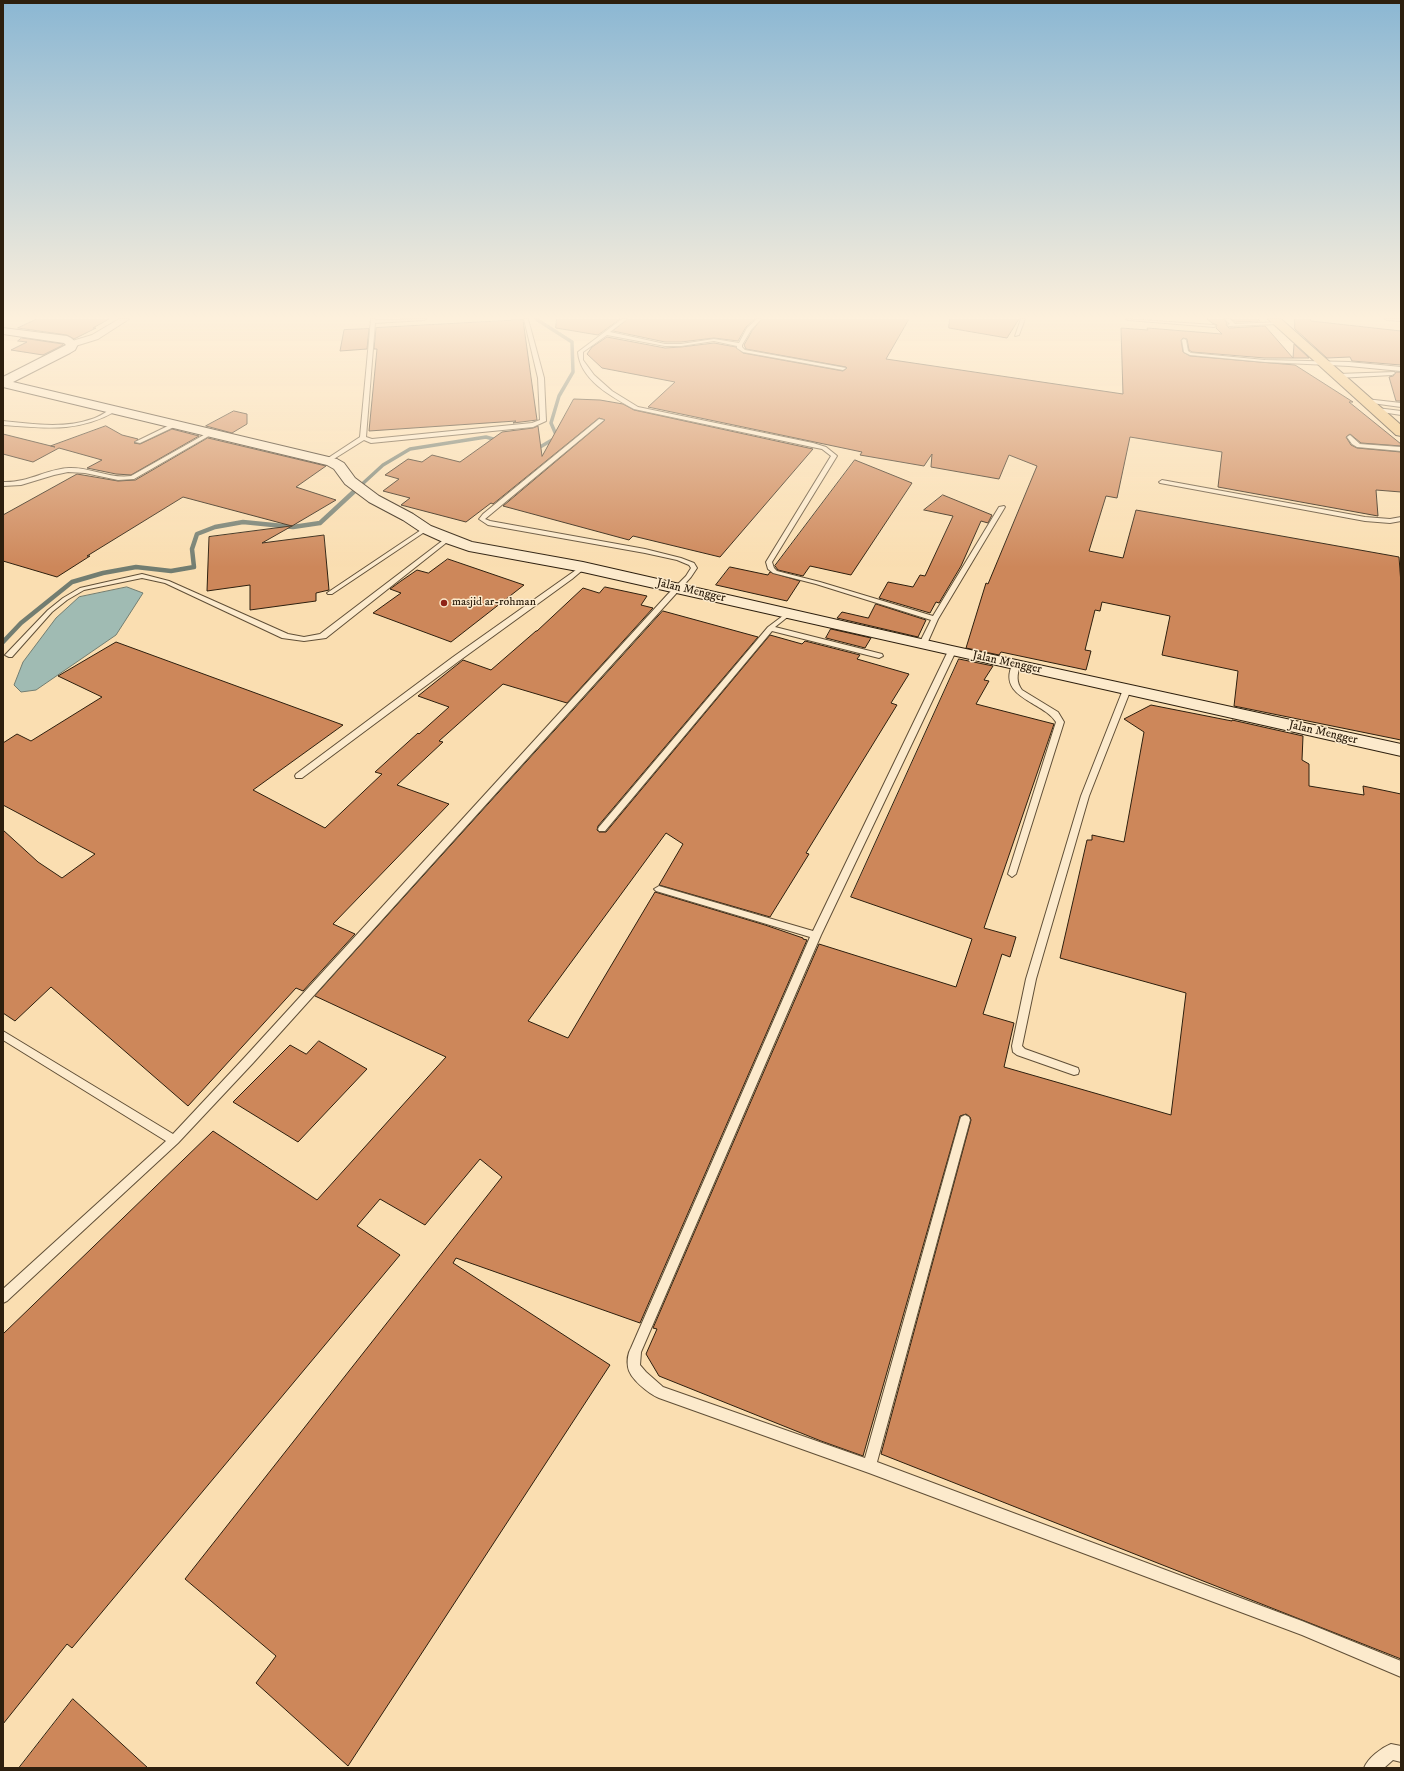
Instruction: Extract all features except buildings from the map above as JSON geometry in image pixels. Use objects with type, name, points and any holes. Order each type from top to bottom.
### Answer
[{"type":"main road","points":[[1367,402],[1401,432]]},
{"type":"street","name":"Jalan Mengger","points":[[81,402],[327,461],[339,466],[359,488],[374,499],[408,517],[426,529],[448,539],[488,550],[583,567],[952,651],[1401,750]]},
{"type":"lane","points":[[362,438],[365,402]]},
{"type":"lane","points":[[362,438],[371,441],[533,425],[543,421],[542,402]]},
{"type":"lane","points":[[625,402],[636,408],[824,448],[834,456],[769,562],[771,568],[775,572],[818,583],[935,619]]},
{"type":"lane","points":[[1372,402],[1401,405]]},
{"type":"lane","points":[[3,423],[55,426],[80,424],[94,420],[114,410]]},
{"type":"lane","points":[[1376,410],[1401,414]]},
{"type":"lane","points":[[3,1297],[174,1140],[249,1060],[688,577],[694,568],[692,564],[645,551],[488,523],[482,519],[482,517],[601,420]]},
{"type":"lane","points":[[138,442],[174,425]]},
{"type":"lane","points":[[3,484],[14,485],[27,483],[55,472],[68,470],[93,471],[122,480],[132,478],[211,433]]},
{"type":"lane","points":[[1350,437],[1354,443],[1359,446],[1401,449]]},
{"type":"lane","points":[[327,461],[362,438]]},
{"type":"lane","points":[[1162,482],[1365,519],[1390,521],[1401,520]]},
{"type":"lane","points":[[923,644],[935,619],[1002,507]]},
{"type":"lane","points":[[330,593],[426,529]]},
{"type":"lane","points":[[9,655],[50,611],[65,599],[82,589],[120,579],[142,576],[167,582],[285,636],[296,639],[312,639],[322,636],[448,539]]},
{"type":"lane","points":[[299,776],[583,567]]},
{"type":"lane","points":[[602,829],[770,628],[788,614]]},
{"type":"lane","points":[[770,628],[880,656]]},
{"type":"lane","points":[[952,651],[816,935],[635,1352],[634,1367],[641,1376],[659,1392],[869,1466],[1302,1628],[1401,1669]]},
{"type":"lane","points":[[1012,874],[1060,722],[1055,714],[1019,692],[1015,686],[1013,676],[1016,665]]},
{"type":"lane","points":[[1074,1070],[1021,1052],[1017,1049],[1031,979],[1085,796],[1127,689]]},
{"type":"lane","points":[[659,889],[816,935]]},
{"type":"lane","points":[[3,1035],[174,1140]]},
{"type":"lane","points":[[869,1466],[965,1120]]},
{"type":"lane","points":[[1372,1768],[1391,1752],[1401,1754]]},
{"type":"water","points":[[127,587],[143,593],[116,635],[36,690],[21,692],[14,685],[23,662],[56,618],[79,597]]},
{"type":"waterway","points":[[535,450],[557,437],[551,423],[557,402]]},
{"type":"waterway","points":[[359,487],[383,465],[410,449],[486,437],[500,441]]},
{"type":"waterway","points":[[3,642],[21,623],[72,582],[103,573],[136,567],[171,571],[194,567],[192,549],[197,534],[215,527],[243,522],[293,527],[320,523],[360,486]]},
{"type":"place","name":"masjid ar-rohman","points":[[444,603]]}]
